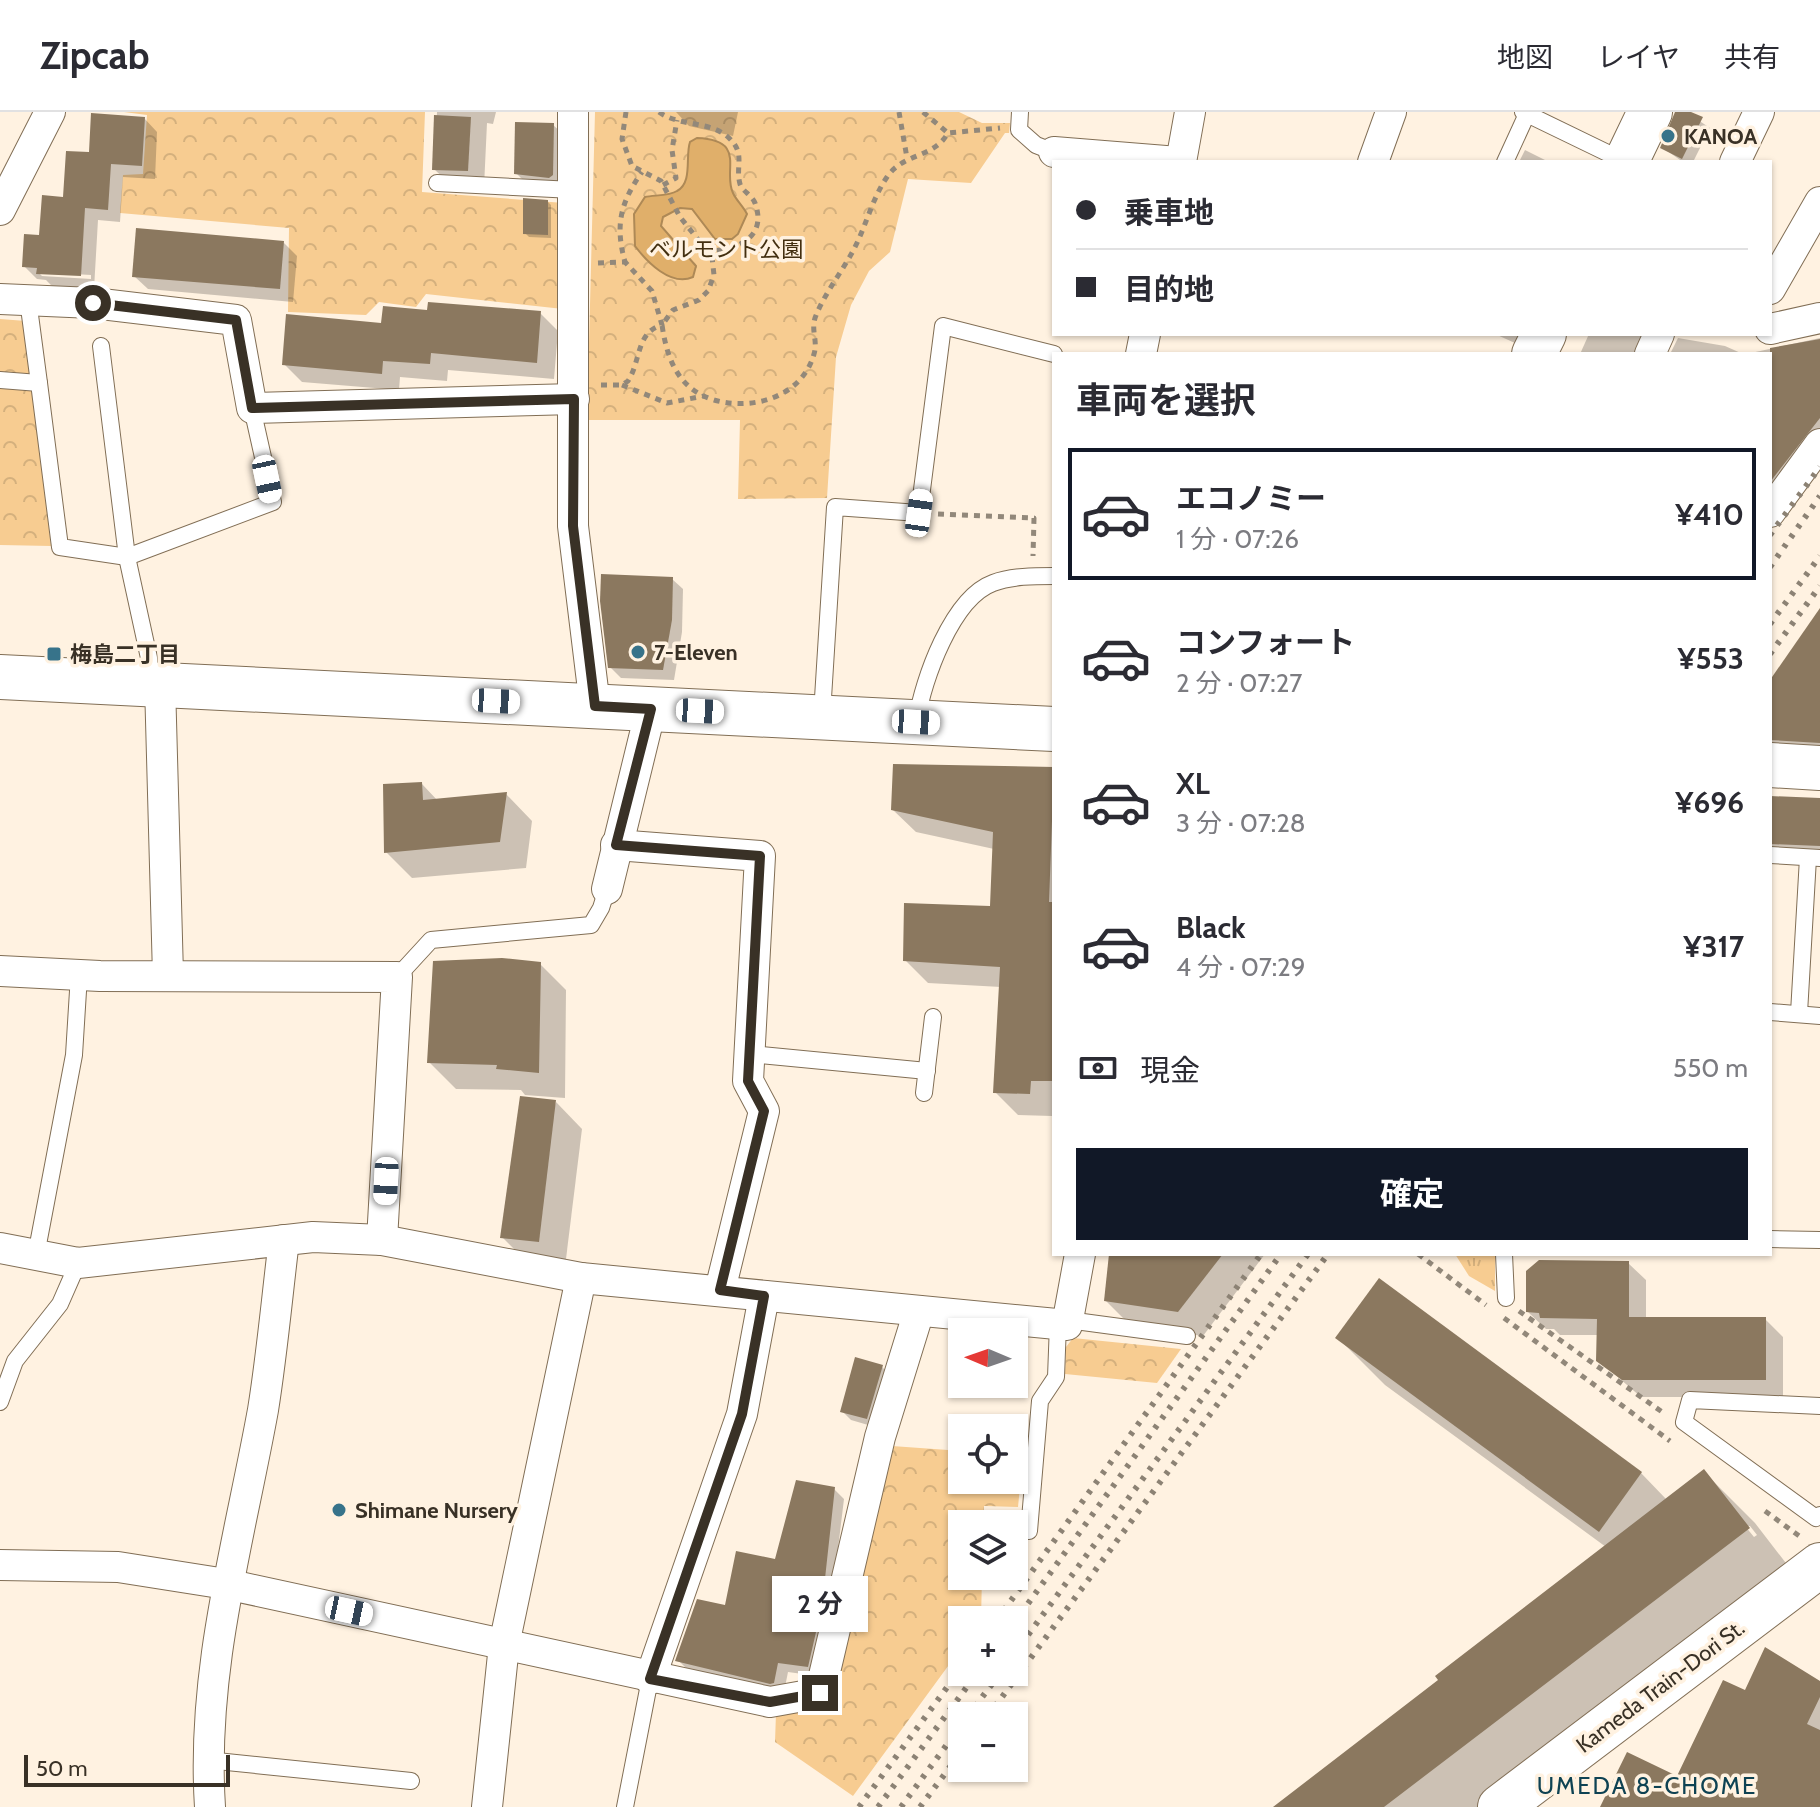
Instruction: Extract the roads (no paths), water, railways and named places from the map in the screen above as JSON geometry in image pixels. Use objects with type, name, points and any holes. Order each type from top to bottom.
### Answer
[{"type":"street","points":[[0,210],[50,112]]},
{"type":"street","points":[[573,112],[573,190],[585,392],[573,526],[595,706]]},
{"type":"street","points":[[1180,160],[1190,112]]},
{"type":"street","points":[[1374,160],[1391,112]]},
{"type":"street","points":[[1627,160],[1650,112]]},
{"type":"street","points":[[1736,160],[1759,112]]},
{"type":"street","points":[[1054,152],[1155,160]]},
{"type":"street","points":[[1772,286],[1820,202]]},
{"type":"street","points":[[14,300],[93,303],[236,320],[252,408],[585,392]]},
{"type":"street","points":[[1772,329],[1820,318]]},
{"type":"street","points":[[1772,509],[1820,444]]},
{"type":"street","points":[[0,677],[1052,729]]},
{"type":"street","points":[[155,684],[168,975]]},
{"type":"street","points":[[607,889],[651,709]]},
{"type":"street","points":[[1772,765],[1820,768]]},
{"type":"street","points":[[616,845],[760,856],[748,1081],[764,1111],[720,1290]]},
{"type":"street","points":[[0,971],[79,975],[397,977],[382,1240]]},
{"type":"street","points":[[0,1248],[78,1263],[313,1237],[382,1240],[581,1278],[1063,1322],[1080,1256]]},
{"type":"street","points":[[210,1807],[207,1760],[226,1584],[263,1409],[284,1240]]},
{"type":"street","points":[[487,1807],[504,1645],[581,1278]]},
{"type":"street","points":[[650,1679],[742,1414],[764,1296]]},
{"type":"street","points":[[0,1565],[118,1567],[226,1584],[650,1679],[770,1702],[820,1693],[880,1437],[919,1311]]},
{"type":"street","name":"Kameda Train-Dori St.","points":[[1500,1807],[1814,1554]]},
{"type":"lane","points":[[1506,160],[1525,113],[1622,160]]},
{"type":"lane","points":[[1020,117],[1019,130],[1054,152]]},
{"type":"lane","points":[[437,183],[573,190]]},
{"type":"lane","points":[[14,300],[39,383],[60,547],[127,557],[273,502],[252,408]]},
{"type":"lane","points":[[822,718],[835,507],[919,513],[943,326],[1052,353]]},
{"type":"lane","points":[[101,346],[127,557],[155,684]]},
{"type":"lane","points":[[0,380],[39,383]]},
{"type":"lane","points":[[916,722],[929,673],[951,625],[991,583],[1052,576]]},
{"type":"lane","points":[[1772,855],[1814,858],[1799,1013]]},
{"type":"lane","points":[[397,977],[431,940],[591,925],[607,889]]},
{"type":"lane","points":[[36,1255],[74,1055],[79,975]]},
{"type":"lane","points":[[1772,1012],[1820,1016]]},
{"type":"lane","points":[[924,1093],[933,1017]]},
{"type":"lane","points":[[750,1054],[927,1071]]},
{"type":"lane","points":[[1772,1239],[1820,1240]]},
{"type":"lane","points":[[1504,1256],[1506,1298]]},
{"type":"lane","points":[[0,1402],[15,1361],[60,1304],[78,1263]]},
{"type":"lane","points":[[1029,1531],[1040,1401],[1056,1377],[1063,1322],[1187,1336]]},
{"type":"lane","points":[[1820,1406],[1690,1400],[1684,1422],[1816,1518],[1820,1515]]},
{"type":"lane","points":[[625,1807],[650,1679]]},
{"type":"lane","points":[[207,1760],[411,1781]]},
{"type":"railway","points":[[1772,532],[1820,467]]},
{"type":"railway","points":[[1772,564],[1820,496]]},
{"type":"railway","points":[[1772,621],[1820,556]]},
{"type":"railway","points":[[1772,651],[1820,586]]},
{"type":"railway","points":[[1007,1606],[1260,1256]]},
{"type":"railway","points":[[1026,1606],[1280,1256]]},
{"type":"railway","points":[[1028,1635],[1307,1256]]},
{"type":"railway","points":[[998,1702],[1327,1256]]},
{"type":"railway","points":[[859,1807],[948,1686]]},
{"type":"railway","points":[[878,1807],[968,1686]]},
{"type":"railway","points":[[978,1702],[990,1686]]},
{"type":"railway","points":[[901,1807],[948,1743]]},
{"type":"railway","points":[[920,1807],[948,1770]]},
{"type":"place","name":"KANOA","points":[[1668,136]]},
{"type":"place","name":"7-Eleven","points":[[638,652]]},
{"type":"place","name":"梅島二丁目","points":[[54,654]]},
{"type":"place","name":"Shimane Nursery","points":[[339,1510]]},
{"type":"district","name":"UMEDA 8-CHOME","points":[[1647,1786]]},
{"type":"park label","name":"ベルモント公園","points":[[726,249]]}]
